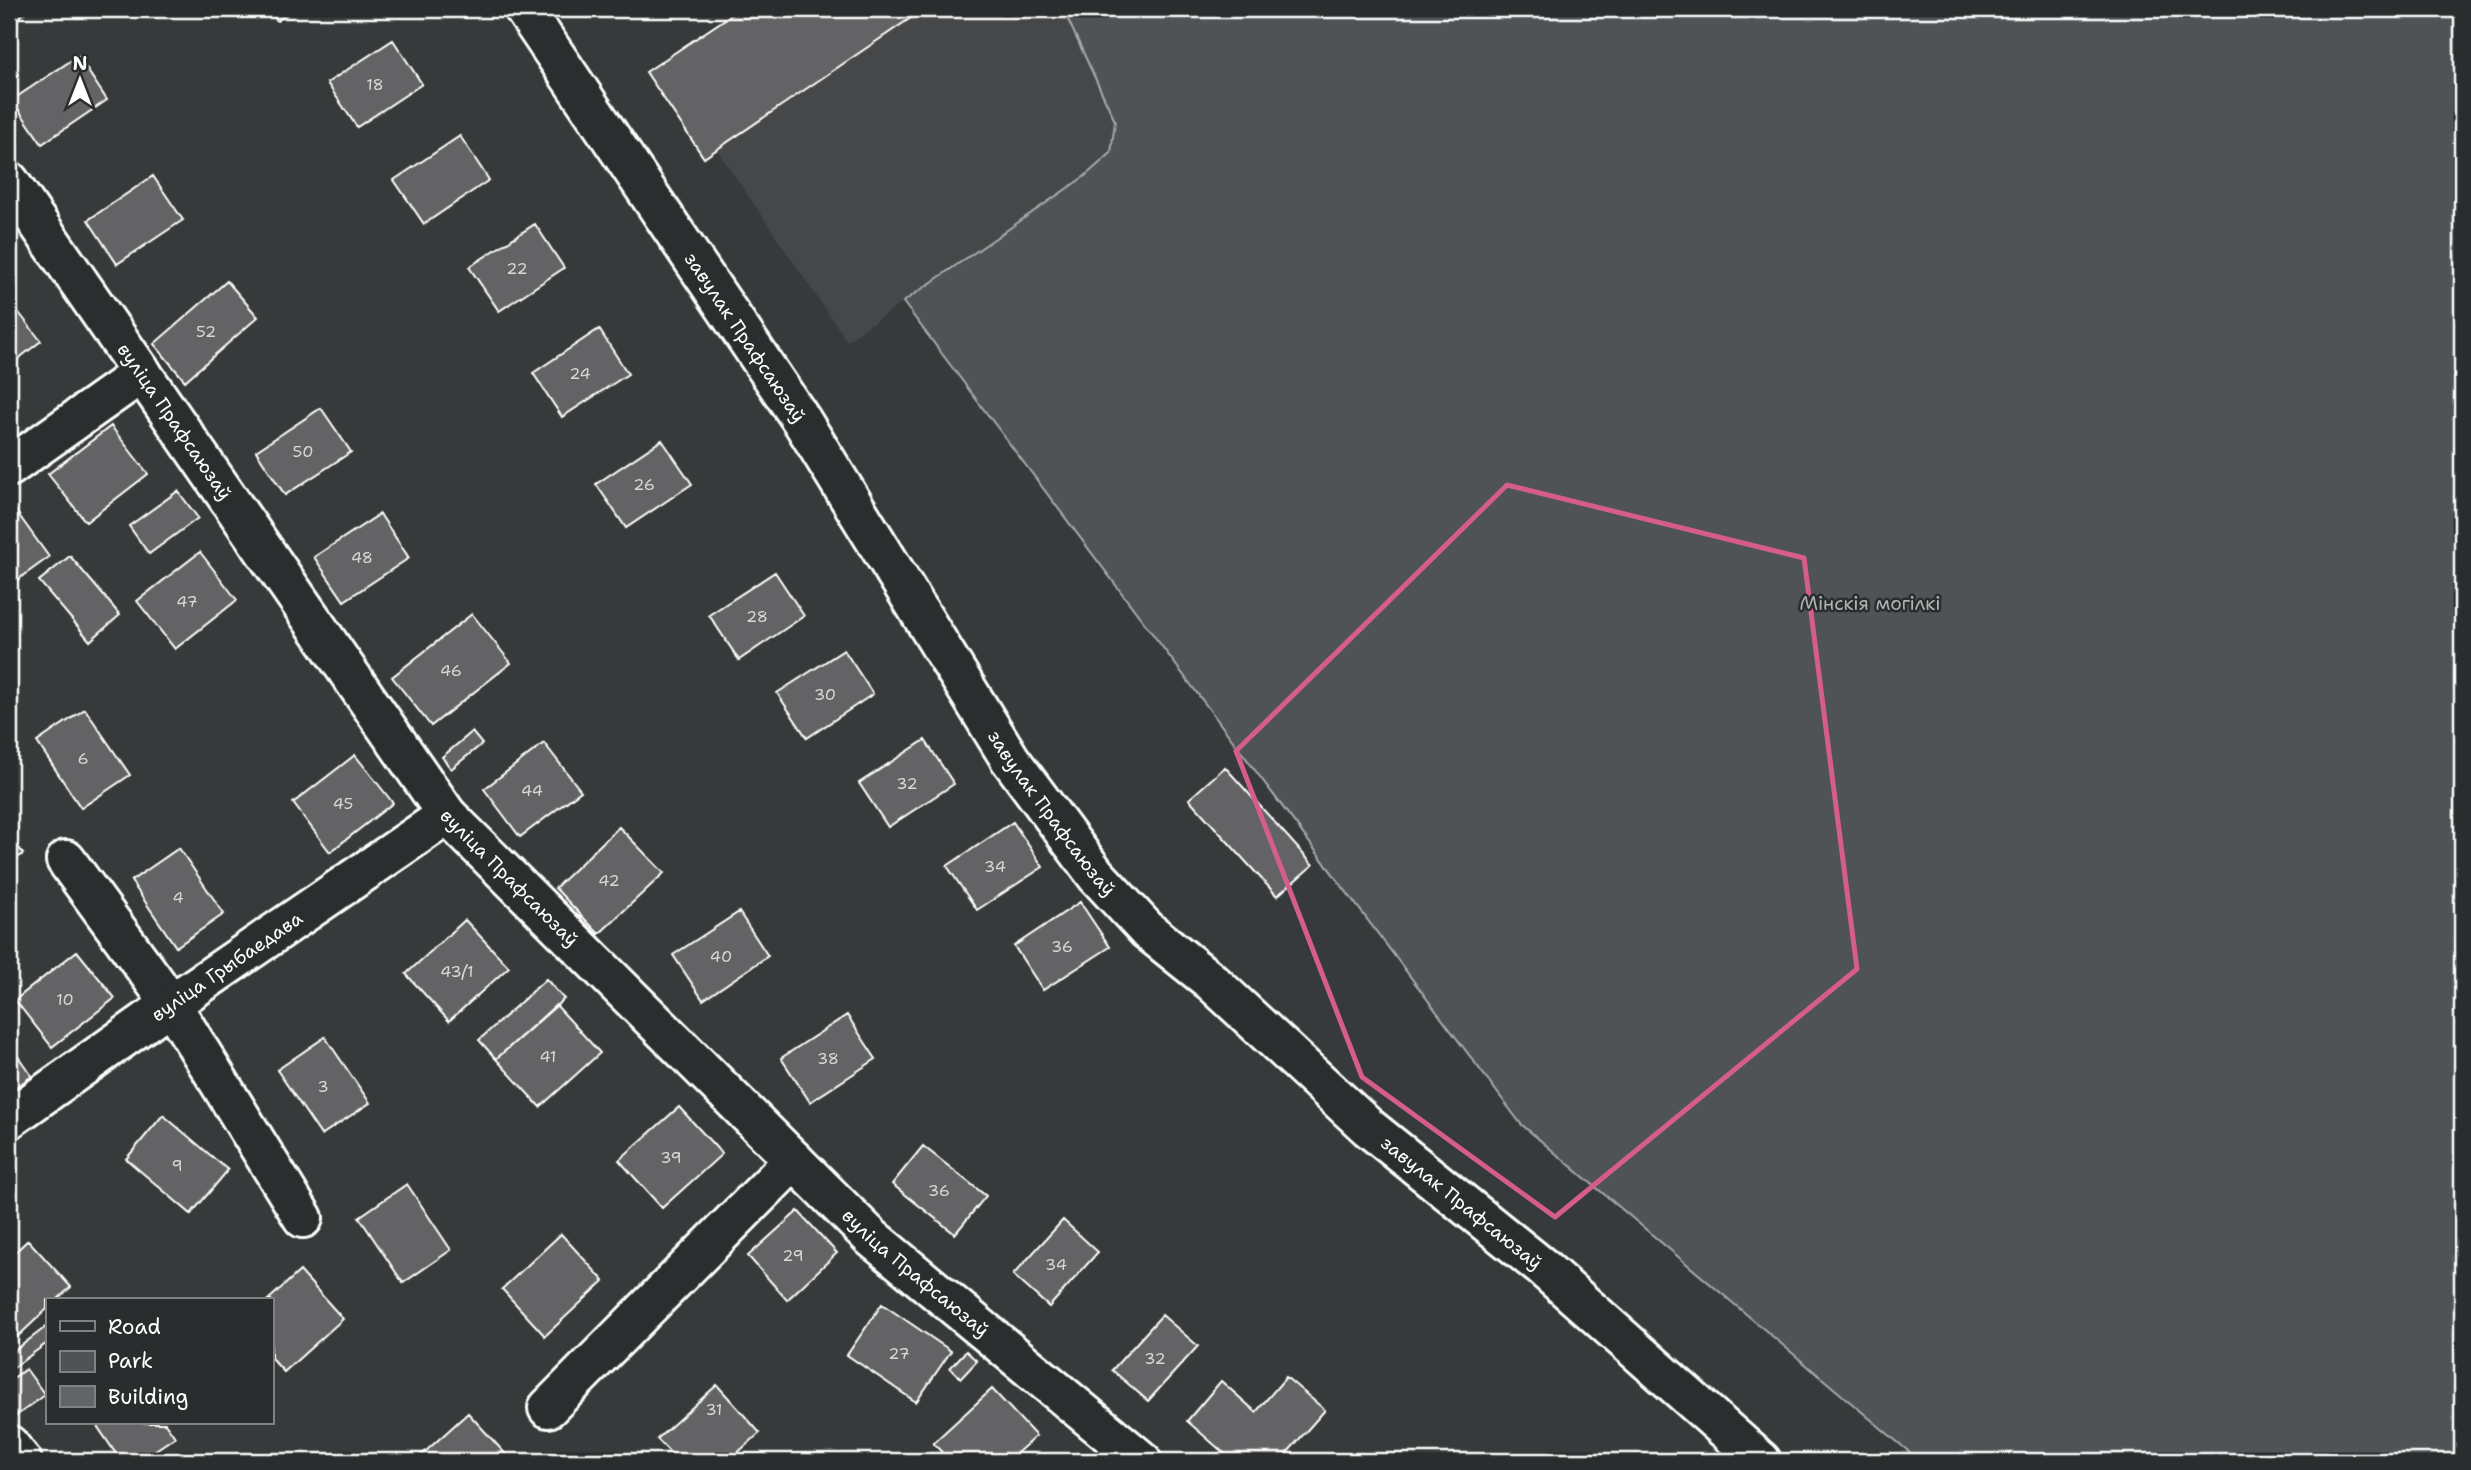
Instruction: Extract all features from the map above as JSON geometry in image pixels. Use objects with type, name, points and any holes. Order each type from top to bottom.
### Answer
[{"type":"street","name":"завулак Прафсаюзаў","points":[[524,9],[802,421],[1010,759],[1096,875],[1147,930],[1212,982],[1368,1127],[1542,1267],[1761,1461]]},
{"type":"street","name":"вуліца Прафсаюзаў","points":[[9,181],[447,815],[872,1238],[1142,1461]]},
{"type":"street","points":[[9,467],[142,373]]},
{"type":"street","name":"вуліца Грыбаедава","points":[[9,1119],[171,1004],[447,815]]},
{"type":"street","points":[[66,860],[171,1004],[303,1218]]},
{"type":"street","points":[[548,1408],[794,1160]]},
{"type":"street","points":[[9,1445],[22,1461]]},
{"type":"highlighted area","points":[[1507,485],[1804,558],[1857,969],[1555,1217],[1362,1077],[1236,751]]},
{"type":"shaded area","points":[[740,9],[1063,9],[1115,121],[1111,153],[1085,176],[847,341],[717,150],[704,158],[646,72]]},
{"type":"green space","name":"Мінскія могілкі","points":[[1063,9],[2462,9],[2462,1461],[1920,1461],[1521,1124],[903,302],[1085,176],[1111,153],[1115,121]]},
{"type":"building","points":[[9,9],[30,9],[9,24]]},
{"type":"building","points":[[268,9],[296,9],[277,21]]},
{"type":"building","points":[[740,9],[924,9],[704,158],[646,72]]},
{"type":"building","points":[[393,40],[422,84],[357,127],[327,83]]},
{"type":"building","points":[[78,56],[107,100],[42,144],[12,100]]},
{"type":"building","points":[[460,136],[489,180],[424,224],[394,180]]},
{"type":"building","points":[[153,176],[183,220],[117,264],[88,220]]},
{"type":"building","points":[[535,224],[564,268],[499,311],[469,267]]},
{"type":"building","points":[[227,281],[258,317],[185,381],[154,344]]},
{"type":"building","points":[[9,300],[41,341],[9,366]]},
{"type":"building","points":[[599,329],[628,374],[562,417],[533,373]]},
{"type":"building","points":[[321,408],[351,452],[285,495],[256,451]]},
{"type":"building","points":[[111,426],[148,474],[86,522],[48,474]]},
{"type":"building","points":[[662,440],[692,484],[626,528],[596,484]]},
{"type":"building","points":[[178,491],[198,518],[149,554],[129,526]]},
{"type":"building","points":[[13,507],[49,557],[9,586],[9,511]]},
{"type":"building","points":[[380,514],[409,558],[344,601],[314,557]]},
{"type":"building","points":[[200,552],[237,600],[175,649],[137,601]]},
{"type":"building","points":[[70,556],[120,615],[90,641],[39,581]]},
{"type":"building","points":[[775,572],[804,616],[739,660],[709,615]]},
{"type":"building","points":[[472,614],[511,663],[431,726],[392,677]]},
{"type":"building","points":[[844,650],[873,694],[807,738],[777,693]]},
{"type":"building","points":[[85,709],[130,775],[81,808],[37,742]]},
{"type":"building","points":[[472,732],[482,744],[451,769],[442,757]]},
{"type":"building","points":[[925,740],[954,784],[888,827],[859,783]]},
{"type":"building","points":[[544,743],[581,791],[520,837],[484,789]]},
{"type":"building","points":[[355,755],[393,803],[330,852],[293,803]]},
{"type":"building","points":[[1225,767],[1313,865],[1277,896],[1189,799]]},
{"type":"building","points":[[1013,822],[1043,867],[977,910],[947,866]]},
{"type":"building","points":[[619,827],[664,873],[599,934],[555,888]]},
{"type":"building","points":[[9,833],[23,854],[9,864]]},
{"type":"building","points":[[179,848],[224,914],[176,947],[131,881]]},
{"type":"building","points":[[1080,902],[1110,947],[1043,990],[1014,946]]},
{"type":"building","points":[[739,912],[768,956],[703,1000],[673,955]]},
{"type":"building","points":[[465,920],[509,967],[449,1021],[406,974]]},
{"type":"building","points":[[77,951],[115,998],[52,1047],[15,1000]]},
{"type":"building","points":[[546,979],[564,999],[496,1059],[479,1040]]},
{"type":"building","points":[[556,1005],[600,1053],[540,1107],[496,1059]]},
{"type":"building","points":[[847,1015],[876,1059],[810,1102],[781,1058]]},
{"type":"building","points":[[325,1037],[370,1103],[321,1135],[277,1070]]},
{"type":"building","points":[[9,1044],[32,1076],[9,1092]]},
{"type":"building","points":[[679,1107],[722,1154],[662,1208],[619,1160]]},
{"type":"building","points":[[163,1115],[228,1170],[191,1214],[126,1159]]},
{"type":"building","points":[[923,1146],[986,1196],[955,1234],[892,1184]]},
{"type":"building","points":[[407,1184],[451,1250],[403,1283],[359,1217]]},
{"type":"building","points":[[798,1211],[837,1253],[787,1300],[748,1256]]},
{"type":"building","points":[[1063,1220],[1098,1252],[1049,1307],[1013,1275]]},
{"type":"building","points":[[561,1234],[604,1281],[545,1336],[502,1289]]},
{"type":"building","points":[[28,1240],[71,1287],[59,1298],[46,1298],[46,1310],[12,1342],[9,1338],[9,1258]]},
{"type":"building","points":[[300,1271],[343,1319],[284,1372],[273,1360],[273,1298],[270,1298]]},
{"type":"building","points":[[882,1304],[951,1351],[916,1402],[847,1355]]},
{"type":"building","points":[[1162,1315],[1198,1346],[1148,1401],[1112,1370]]},
{"type":"building","points":[[46,1327],[46,1344],[9,1371],[9,1355]]},
{"type":"building","points":[[966,1351],[977,1361],[961,1378],[950,1368]]},
{"type":"building","points":[[26,1369],[45,1395],[13,1418],[9,1412],[9,1381]]},
{"type":"building","points":[[1286,1377],[1325,1410],[1280,1461],[1233,1461],[1187,1421],[1221,1381],[1256,1412]]},
{"type":"building","points":[[717,1385],[760,1433],[728,1461],[678,1461],[657,1439]]},
{"type":"building","points":[[992,1389],[1036,1436],[1008,1461],[950,1461],[933,1443]]},
{"type":"building","points":[[468,1413],[510,1461],[415,1461]]},
{"type":"building","points":[[96,1424],[166,1424],[175,1437],[139,1461],[121,1461]]}]
